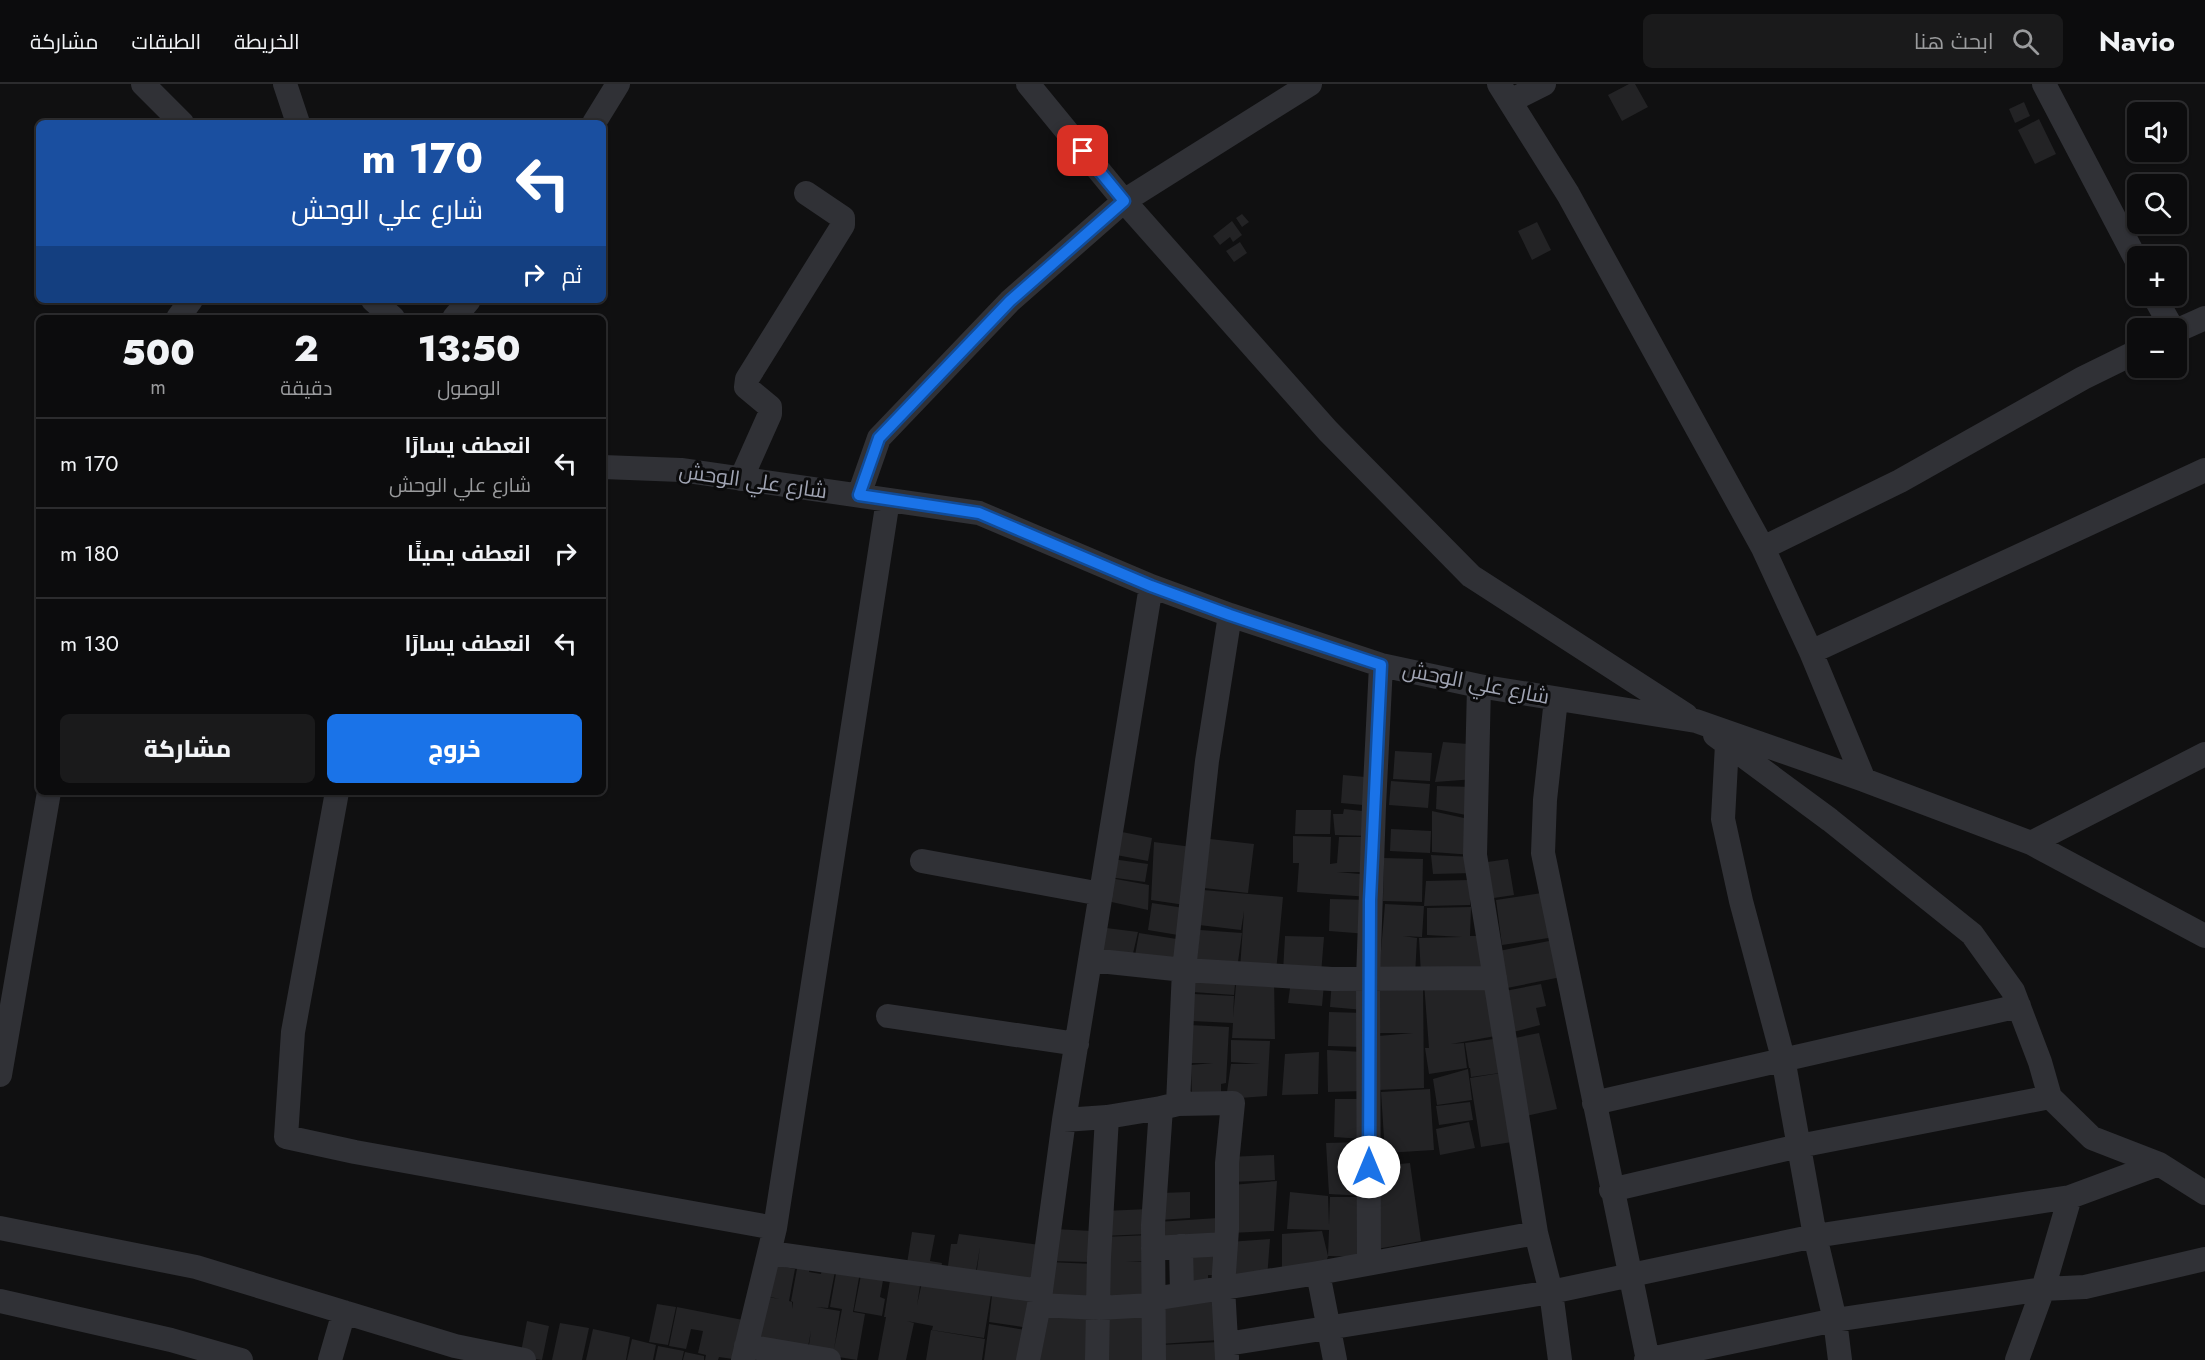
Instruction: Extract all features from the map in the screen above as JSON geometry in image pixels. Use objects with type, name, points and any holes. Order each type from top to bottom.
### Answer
[{"type":"street","points":[[143,84],[179,120]]},
{"type":"street","points":[[285,84],[297,120]]},
{"type":"street","points":[[596,120],[618,84]]},
{"type":"street","points":[[1028,84],[1124,201],[1328,431],[1471,576],[1696,721],[1830,820],[1972,934],[2013,991],[2040,1062],[2050,1097],[2092,1138],[2159,1164],[2205,1193]]},
{"type":"street","points":[[859,495],[879,438],[1010,301],[1124,201],[1310,84]]},
{"type":"street","points":[[1544,84],[1504,92],[1568,194],[1763,548],[1811,652],[1864,780]]},
{"type":"street","points":[[2044,84],[2129,246]]},
{"type":"street","points":[[741,478],[770,414],[770,407],[746,387],[747,380],[843,225],[843,218],[806,194]]},
{"type":"street","points":[[376,303],[390,315]]},
{"type":"street","points":[[456,315],[466,303]]},
{"type":"street","points":[[2187,326],[2205,318]]},
{"type":"street","points":[[1763,548],[1900,481],[2083,378],[2127,356]]},
{"type":"street","name":"شارع علي الوحش","points":[[606,467],[681,470],[979,513],[1151,586],[1381,665],[1479,686],[1696,721]]},
{"type":"street","points":[[1811,652],[2205,470]]},
{"type":"street","points":[[829,1360],[744,1353],[775,1228],[888,500]]},
{"type":"street","points":[[1028,1360],[1040,1298],[1064,1120],[1151,586]]},
{"type":"street","points":[[1154,1360],[1153,1248],[1207,761],[1230,615]]},
{"type":"street","points":[[1369,1263],[1368,979],[1381,665]]},
{"type":"street","points":[[1479,686],[1475,855],[1536,1233],[1551,1292],[1560,1360]]},
{"type":"street","points":[[1556,699],[1545,800],[1543,853],[1611,1190],[1632,1275],[1647,1360],[1835,1320],[2043,1289],[2085,1287],[2205,1259]]},
{"type":"street","points":[[1696,721],[1864,780],[2031,843],[2205,936]]},
{"type":"street","points":[[1727,744],[1723,819],[1741,901],[1783,1059],[1815,1236],[1835,1320],[1840,1360]]},
{"type":"street","points":[[2031,843],[2205,754]]},
{"type":"street","points":[[0,1076],[47,795]]},
{"type":"street","points":[[336,795],[293,1032],[286,1137],[355,1152],[775,1228]]},
{"type":"street","points":[[922,861],[1101,894]]},
{"type":"street","points":[[1090,960],[1184,970],[1332,979],[1495,978]]},
{"type":"street","points":[[1594,1102],[2019,1006]]},
{"type":"street","points":[[888,1016],[1077,1044]]},
{"type":"street","points":[[1611,1190],[1799,1146],[2050,1097]]},
{"type":"street","points":[[1064,1120],[1107,1117],[1170,1106],[1233,1103],[1227,1163],[1223,1287],[1227,1352],[1328,1329],[1551,1292],[1815,1236],[2070,1197],[2159,1164]]},
{"type":"street","points":[[1097,1360],[1099,1257],[1107,1117]]},
{"type":"street","points":[[2017,1360],[2043,1289],[2070,1197]]},
{"type":"street","points":[[0,1228],[196,1267],[455,1346],[524,1360]]},
{"type":"street","points":[[770,1253],[1099,1308],[1152,1305],[1159,1298],[1318,1273],[1536,1233]]},
{"type":"street","points":[[1153,1248],[1226,1244]]},
{"type":"street","points":[[1181,1246],[1182,1294]]},
{"type":"street","points":[[1318,1273],[1335,1360]]},
{"type":"street","points":[[0,1301],[171,1340],[241,1360]]},
{"type":"street","points":[[330,1360],[344,1312]]},
{"type":"building","points":[[1629,84],[1635,84],[1648,107],[1622,121],[1608,95]]},
{"type":"building","points":[[2024,102],[2030,116],[2015,123],[2009,109]]},
{"type":"building","points":[[2039,119],[2056,154],[2035,164],[2018,130]]},
{"type":"building","points":[[1242,214],[1249,222],[1242,227],[1236,218]]},
{"type":"building","points":[[1232,221],[1242,235],[1233,242],[1230,237],[1220,245],[1213,236]]},
{"type":"building","points":[[1537,222],[1551,250],[1532,260],[1518,231]]},
{"type":"building","points":[[1240,242],[1247,253],[1234,262],[1226,251]]},
{"type":"building","points":[[1443,742],[1480,745],[1475,779],[1435,782]]},
{"type":"building","points":[[1395,751],[1432,753],[1430,781],[1393,779]]},
{"type":"building","points":[[1343,775],[1376,778],[1374,806],[1341,803]]},
{"type":"building","points":[[1391,781],[1430,784],[1428,808],[1389,805]]},
{"type":"building","points":[[1437,786],[1473,787],[1471,816],[1436,809]]},
{"type":"building","points":[[1344,809],[1371,812],[1371,836],[1335,835],[1333,814],[1343,814]]},
{"type":"building","points":[[1296,810],[1331,810],[1330,834],[1295,834]]},
{"type":"building","points":[[1432,811],[1473,820],[1473,855],[1432,852]]},
{"type":"building","points":[[1391,829],[1431,831],[1430,853],[1390,851]]},
{"type":"building","points":[[1117,831],[1152,838],[1148,861],[1111,854]]},
{"type":"building","points":[[1293,836],[1331,837],[1330,864],[1337,863],[1339,837],[1378,837],[1375,872],[1337,872],[1371,875],[1370,897],[1297,892],[1299,863],[1293,863]]},
{"type":"building","points":[[1210,839],[1254,844],[1248,893],[1204,888]]},
{"type":"building","points":[[1154,842],[1192,847],[1185,905],[1151,900]]},
{"type":"building","points":[[1431,855],[1473,857],[1473,873],[1433,874]]},
{"type":"building","points":[[1384,858],[1423,859],[1422,902],[1383,901]]},
{"type":"building","points":[[1112,859],[1148,864],[1145,882],[1109,877]]},
{"type":"building","points":[[1508,859],[1514,895],[1487,899],[1481,863]]},
{"type":"building","points":[[1110,878],[1149,885],[1148,910],[1107,901]]},
{"type":"building","points":[[1470,880],[1470,905],[1424,906],[1426,881]]},
{"type":"building","points":[[1203,890],[1283,897],[1276,972],[1240,969],[1244,911],[1241,930],[1199,925]]},
{"type":"building","points":[[1548,892],[1555,937],[1502,945],[1496,900]]},
{"type":"building","points":[[1330,899],[1370,900],[1368,934],[1329,931]]},
{"type":"building","points":[[1152,903],[1184,908],[1184,936],[1148,930]]},
{"type":"building","points":[[1385,904],[1424,906],[1422,937],[1403,936],[1417,938],[1415,976],[1379,974]]},
{"type":"building","points":[[1471,907],[1470,936],[1482,936],[1484,972],[1421,975],[1419,938],[1462,937],[1427,935],[1427,908]]},
{"type":"building","points":[[1098,927],[1138,932],[1131,962],[1092,957]]},
{"type":"building","points":[[1200,930],[1242,933],[1237,969],[1196,964]]},
{"type":"building","points":[[1139,933],[1183,940],[1181,967],[1134,961]]},
{"type":"building","points":[[1285,936],[1324,937],[1321,974],[1283,972]]},
{"type":"building","points":[[1559,939],[1566,976],[1507,988],[1499,951]]},
{"type":"building","points":[[1194,972],[1236,974],[1234,995],[1193,992]]},
{"type":"building","points":[[1237,974],[1274,978],[1275,1039],[1232,1038],[1233,1023],[1192,1021],[1194,994],[1234,996],[1233,1018]]},
{"type":"building","points":[[1332,979],[1366,981],[1364,1010],[1330,1007]]},
{"type":"building","points":[[1291,981],[1324,984],[1322,1006],[1288,1003]]},
{"type":"building","points":[[1423,982],[1424,1088],[1377,1090],[1378,1036],[1413,1033],[1374,1033],[1374,983]]},
{"type":"building","points":[[1493,982],[1501,1035],[1451,1044],[1464,1043],[1467,1068],[1429,1074],[1425,1048],[1429,1048],[1424,983]]},
{"type":"building","points":[[1541,984],[1546,1006],[1536,1008],[1540,1025],[1513,1032],[1505,991]]},
{"type":"building","points":[[1329,1012],[1364,1013],[1363,1047],[1328,1046]]},
{"type":"building","points":[[1189,1025],[1229,1027],[1226,1083],[1221,1084],[1221,1100],[1192,1100],[1191,1065],[1213,1063],[1187,1063]]},
{"type":"building","points":[[1539,1033],[1557,1109],[1526,1116],[1510,1039]]},
{"type":"building","points":[[1501,1038],[1507,1072],[1471,1077],[1465,1043]]},
{"type":"building","points":[[1231,1040],[1270,1041],[1267,1096],[1226,1099],[1231,1064],[1260,1064],[1231,1062]]},
{"type":"building","points":[[1327,1050],[1363,1052],[1365,1091],[1328,1092]]},
{"type":"building","points":[[1319,1052],[1318,1094],[1282,1095],[1285,1054]]},
{"type":"building","points":[[1468,1069],[1472,1100],[1437,1105],[1433,1079]]},
{"type":"building","points":[[1507,1072],[1518,1141],[1481,1147],[1470,1078]]},
{"type":"building","points":[[1430,1089],[1434,1150],[1385,1153],[1381,1092]]},
{"type":"building","points":[[1335,1099],[1365,1099],[1363,1139],[1334,1137]]},
{"type":"building","points":[[1470,1102],[1473,1120],[1439,1125],[1436,1106]]},
{"type":"building","points":[[1469,1122],[1475,1148],[1440,1155],[1436,1129]]},
{"type":"building","points":[[1364,1142],[1366,1196],[1329,1194],[1326,1143]]},
{"type":"building","points":[[1274,1155],[1275,1180],[1230,1182],[1229,1157]]},
{"type":"building","points":[[1410,1163],[1421,1241],[1377,1249],[1369,1167]]},
{"type":"building","points":[[1277,1181],[1274,1231],[1230,1233],[1232,1185]]},
{"type":"building","points":[[1190,1192],[1190,1218],[1159,1220],[1160,1193]]},
{"type":"building","points":[[1290,1192],[1328,1196],[1329,1225],[1330,1197],[1367,1197],[1365,1257],[1328,1256],[1329,1230],[1287,1229]]},
{"type":"building","points":[[1149,1209],[1149,1234],[1102,1236],[1104,1211]]},
{"type":"building","points":[[1218,1218],[1218,1243],[1157,1246],[1157,1222]]},
{"type":"building","points":[[1054,1229],[1092,1231],[1089,1262],[1049,1261]]},
{"type":"building","points":[[1322,1231],[1328,1256],[1325,1266],[1282,1273],[1282,1234]]},
{"type":"building","points":[[912,1232],[935,1235],[930,1261],[942,1263],[940,1275],[906,1270]]},
{"type":"building","points":[[959,1234],[1040,1245],[1034,1285],[976,1277],[980,1247],[975,1277],[947,1273],[951,1244],[957,1244]]},
{"type":"building","points":[[1151,1235],[1150,1261],[1126,1261],[1149,1262],[1149,1297],[1102,1298],[1102,1237]]},
{"type":"building","points":[[1270,1239],[1267,1279],[1224,1285],[1229,1242]]},
{"type":"building","points":[[1218,1247],[1219,1275],[1208,1275],[1208,1287],[1187,1288],[1186,1249]]},
{"type":"building","points":[[799,1258],[811,1261],[809,1272],[821,1274],[823,1263],[836,1266],[828,1308],[816,1307],[840,1311],[834,1349],[842,1309],[830,1307],[837,1268],[860,1272],[853,1312],[865,1314],[857,1360],[808,1352],[811,1331],[807,1352],[754,1343],[763,1296],[779,1299],[763,1295],[769,1264],[795,1269],[789,1301],[792,1302],[792,1309],[793,1302],[791,1301]]},
{"type":"building","points":[[1049,1262],[1094,1264],[1090,1303],[1044,1301]]},
{"type":"building","points":[[862,1270],[884,1275],[880,1297],[885,1299],[882,1316],[854,1311]]},
{"type":"building","points":[[891,1274],[921,1279],[917,1305],[922,1282],[991,1295],[984,1338],[932,1330],[933,1326],[907,1321],[914,1323],[906,1360],[878,1360]]},
{"type":"building","points":[[992,1295],[1032,1301],[1029,1328],[989,1322]]},
{"type":"building","points":[[1217,1297],[1219,1340],[1160,1344],[1159,1303]]},
{"type":"building","points":[[657,1304],[676,1307],[668,1345],[649,1342]]},
{"type":"building","points":[[677,1307],[748,1321],[740,1360],[719,1357],[718,1360],[705,1360],[706,1355],[698,1353],[703,1331],[691,1329],[686,1349],[669,1346]]},
{"type":"building","points":[[1040,1310],[1095,1314],[1092,1360],[1031,1360]]},
{"type":"building","points":[[1148,1313],[1149,1360],[1100,1360],[1101,1315]]},
{"type":"building","points":[[527,1321],[549,1326],[542,1360],[520,1357]]},
{"type":"building","points":[[560,1323],[589,1328],[582,1360],[552,1360]]},
{"type":"building","points":[[989,1324],[1026,1330],[1021,1360],[984,1360]]},
{"type":"building","points":[[593,1329],[630,1337],[626,1360],[586,1360]]},
{"type":"building","points":[[931,1330],[985,1339],[982,1360],[926,1360]]},
{"type":"building","points":[[632,1339],[656,1345],[653,1360],[627,1360]]},
{"type":"building","points":[[1219,1342],[1219,1360],[1159,1360],[1160,1345]]},
{"type":"building","points":[[658,1346],[684,1351],[682,1360],[655,1360]]},
{"type":"building","points":[[685,1352],[704,1356],[704,1360],[683,1360]]},
{"type":"route","points":[[1083,151],[1124,201],[1010,301],[879,438],[859,495],[979,513],[1151,586],[1381,665],[1368,979],[1369,1167]]}]
